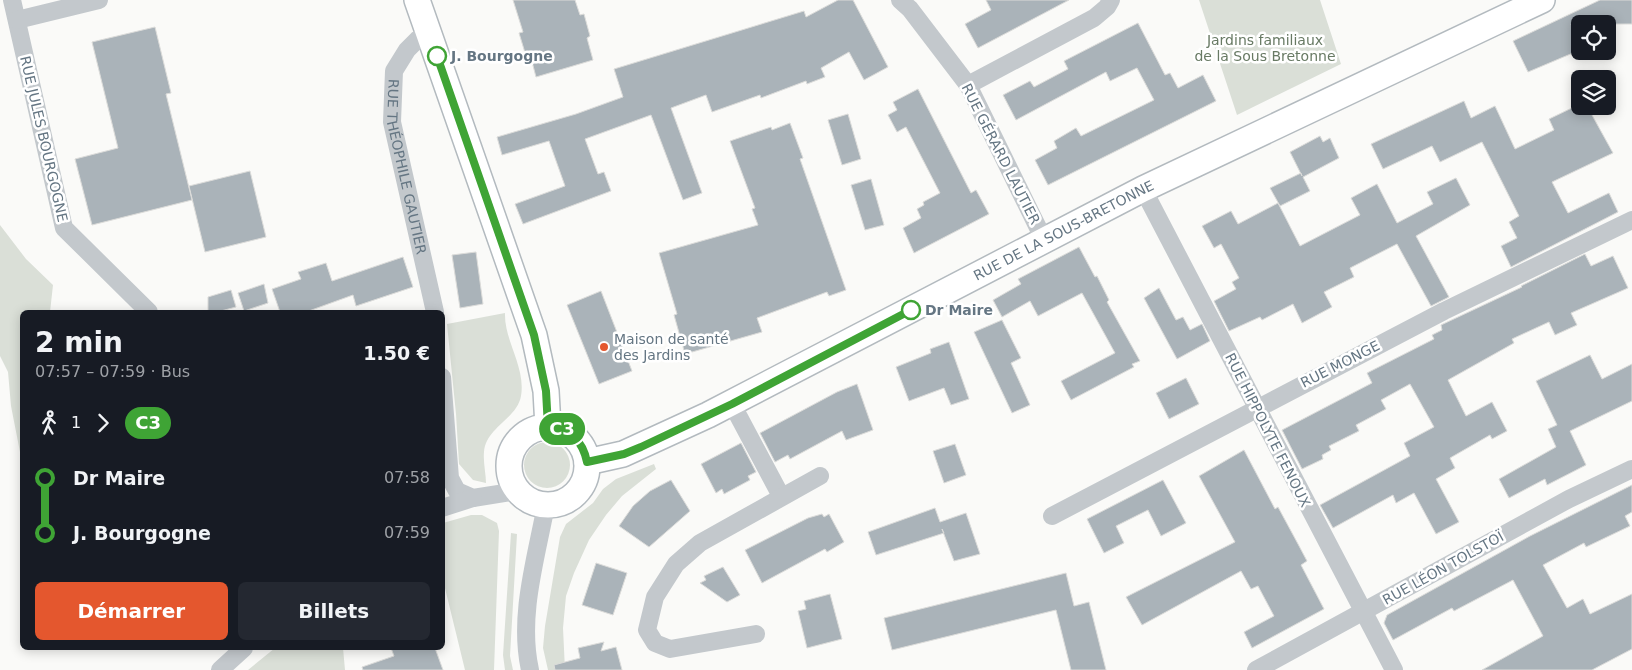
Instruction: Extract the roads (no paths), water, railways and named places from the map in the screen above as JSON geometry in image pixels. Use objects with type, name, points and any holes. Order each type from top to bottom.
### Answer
[{"type":"street","name":"RUE JULES BOURGOGNE","points":[[12,0],[64,228],[148,310]]},
{"type":"street","points":[[18,20],[99,0]]},
{"type":"street","points":[[417,0],[534,335],[546,391],[548,427]]},
{"type":"street","name":"RUE GÉRARD LAUTIER","points":[[900,0],[910,9],[968,85],[1044,240]]},
{"type":"street","points":[[968,85],[1094,18],[1107,7],[1111,0]]},
{"type":"street","name":"RUE DE LA SOUS-BRETONNE","points":[[587,462],[624,454],[732,404],[1143,189],[1542,0]]},
{"type":"street","name":"RUE THÉOPHILE GAUTIER","points":[[430,35],[417,40],[407,50],[394,71],[392,122],[435,310]]},
{"type":"street","name":"RUE HIPPOLYTE FENOUX","points":[[1143,189],[1394,670]]},
{"type":"street","name":"RUE MONGE","points":[[1052,516],[1444,311],[1632,220]]},
{"type":"street","points":[[732,404],[782,496]]},
{"type":"street","points":[[445,415],[450,478],[457,491],[473,498]]},
{"type":"street","points":[[548,427],[564,430],[573,435],[580,443],[587,462],[583,484],[576,493],[568,500],[546,505],[535,504],[517,491],[511,480],[508,468],[510,455],[515,444],[528,432],[548,427]]},
{"type":"street","name":"RUE LÉON TOLSTOÏ","points":[[1256,670],[1569,499],[1632,469]]},
{"type":"street","points":[[756,634],[670,649],[654,644],[647,630],[655,598],[676,564],[700,543],[820,476]]},
{"type":"street","points":[[445,507],[473,498],[517,491]]},
{"type":"street","points":[[530,670],[526,654],[527,600],[546,505]]},
{"type":"street","points":[[220,670],[242,650]]},
{"type":"place","name":"J. Bourgogne","points":[[437,56]]},
{"type":"place","name":"Dr Maire","points":[[911,310]]},
{"type":"place","name":"Maison de santé des Jardins","points":[[604,347]]},
{"type":"park label","name":"Jardins familiaux de la Sous Bretonne","points":[[1265,48]]}]
